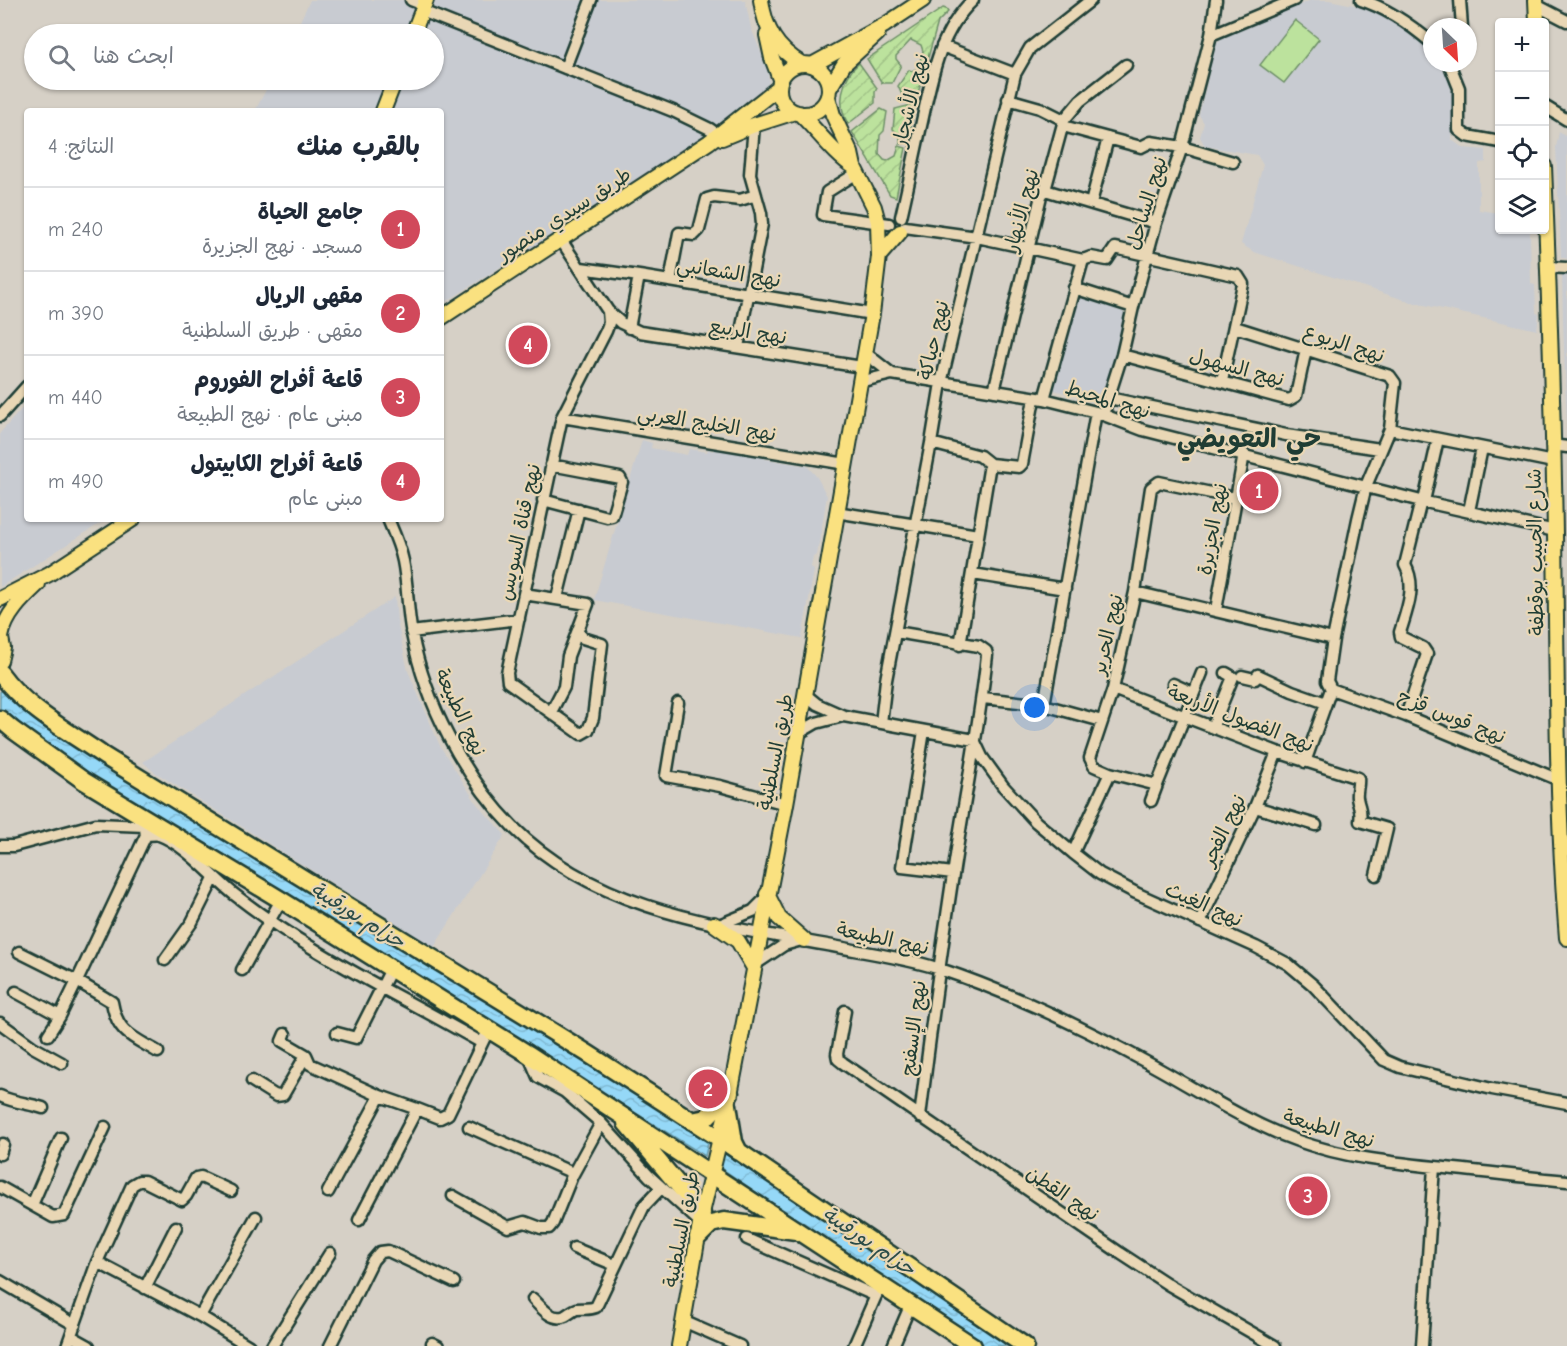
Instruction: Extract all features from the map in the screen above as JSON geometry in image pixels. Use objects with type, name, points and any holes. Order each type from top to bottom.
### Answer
[{"type":"highway","points":[[0,673],[34,708],[104,756],[587,1053],[719,1138],[1026,1346]]},
{"type":"highway","points":[[0,719],[147,827],[281,900],[391,969],[485,1036],[528,1054],[801,1231],[878,1290],[910,1304],[974,1346]]},
{"type":"highway","points":[[692,1121],[706,1118],[729,1099]]},
{"type":"highway","points":[[729,1099],[734,1142],[739,1152]]},
{"type":"highway","points":[[617,1111],[701,1224],[724,1221],[801,1231]]},
{"type":"main road","points":[[760,0],[783,103],[797,113],[806,114],[820,108],[844,63],[885,25]]},
{"type":"main road","points":[[780,83],[789,68],[807,64],[885,25],[923,0]]},
{"type":"main road","points":[[1536,3],[1537,18]]},
{"type":"main road","points":[[416,24],[421,4]]},
{"type":"main road","points":[[766,24],[776,44],[783,52],[825,74],[829,93]]},
{"type":"main road","name":"طريق سيدي منصور","points":[[444,316],[716,138],[755,107],[780,83]]},
{"type":"main road","points":[[384,108],[391,90]]},
{"type":"main road","name":"طريق السلطنية","points":[[679,1346],[711,1172],[729,1099],[806,695],[872,314],[879,256],[895,224],[874,207],[833,115],[829,93]]},
{"type":"main road","name":"طريق سيدي منصور","points":[[716,138],[797,113]]},
{"type":"main road","name":"طريق السلطنية","points":[[797,113],[821,134],[842,159],[856,170]]},
{"type":"main road","name":"شارع الحبيب بوقطفة","points":[[1545,180],[1555,531],[1561,588],[1562,734],[1559,780],[1567,938]]},
{"type":"main road","points":[[879,256],[895,224]]},
{"type":"main road","points":[[0,599],[49,574],[128,522]]},
{"type":"main road","points":[[0,661],[3,648],[1,635],[3,624],[49,574]]},
{"type":"main road","points":[[767,896],[779,918],[803,940]]},
{"type":"main road","points":[[716,925],[738,941],[754,967]]},
{"type":"street","points":[[565,68],[591,0]]},
{"type":"street","name":"نهج الأشجار","points":[[895,224],[942,46],[951,26],[973,0]]},
{"type":"street","name":"نهج حياكة","points":[[881,723],[941,383],[1015,74],[1022,57],[1030,48],[1091,0]]},
{"type":"street","name":"نهج الساحل","points":[[1044,705],[1099,414],[1109,398],[1156,223],[1182,147],[1211,35],[1216,0]]},
{"type":"street","points":[[1211,35],[1294,0]]},
{"type":"street","points":[[1361,0],[1389,12],[1423,37]]},
{"type":"street","points":[[1389,0],[1389,12]]},
{"type":"street","points":[[1460,0],[1461,18]]},
{"type":"street","points":[[1536,3],[1567,21]]},
{"type":"street","points":[[421,4],[565,68],[691,119],[716,138]]},
{"type":"street","points":[[942,46],[1015,74]]},
{"type":"street","name":"نهج الأنهار","points":[[994,391],[1041,196],[1045,190],[1063,123],[1080,101],[1126,65]]},
{"type":"street","points":[[1453,72],[1459,88],[1459,130],[1467,136],[1495,141]]},
{"type":"street","points":[[1008,99],[1040,108],[1063,123],[1108,138],[1141,147],[1151,142],[1182,147],[1233,162]]},
{"type":"street","points":[[1549,109],[1567,120]]},
{"type":"street","points":[[738,347],[762,224],[750,174],[754,125]]},
{"type":"street","points":[[1091,203],[1108,138]]},
{"type":"street","points":[[856,170],[827,192],[823,214],[977,237],[1083,260],[1091,257],[1107,260],[1116,248],[1238,276],[1243,284],[1222,381]]},
{"type":"street","points":[[1045,190],[1156,223]]},
{"type":"street","points":[[670,281],[679,233],[694,235],[699,230],[707,199],[714,196],[740,200],[756,195]]},
{"type":"street","points":[[561,240],[608,311],[629,328],[639,276]]},
{"type":"street","points":[[931,443],[980,456],[990,464],[1017,467],[1022,464],[1039,399],[1083,260]]},
{"type":"street","points":[[1547,267],[1567,268]]},
{"type":"street","name":"نهج الشعانبي","points":[[580,268],[872,314]]},
{"type":"street","points":[[1074,288],[1133,307]]},
{"type":"street","name":"نهج قناة السويس","points":[[578,632],[583,638],[602,644],[593,718],[588,730],[581,734],[508,682],[507,673],[562,417],[606,331],[609,323],[608,311]]},
{"type":"street","name":"نهج الربوع","points":[[1235,327],[1390,376],[1395,383],[1390,429]]},
{"type":"street","name":"نهج الربيع","points":[[629,328],[640,332],[862,367]]},
{"type":"street","name":"نهج السهول","points":[[1122,356],[1289,400],[1296,396],[1306,349]]},
{"type":"street","name":"نهج المحيط","points":[[864,352],[892,374]]},
{"type":"street","name":"نهج المحيط","points":[[859,382],[892,374],[1039,399],[1099,414],[1143,430],[1422,501],[1555,531]]},
{"type":"street","points":[[0,416],[24,389]]},
{"type":"street","points":[[1109,398],[1286,435],[1380,448]]},
{"type":"street","name":"نهج الخليج العربي","points":[[562,417],[846,464]]},
{"type":"street","points":[[1305,762],[1330,688],[1327,681],[1333,639],[1349,556],[1366,486],[1380,448],[1390,429],[1553,462]]},
{"type":"street","points":[[1406,716],[1427,654],[1423,648],[1401,637],[1400,632],[1410,600],[1412,576],[1405,565],[1438,439]]},
{"type":"street","points":[[1552,445],[1567,447]]},
{"type":"street","points":[[1469,511],[1482,448]]},
{"type":"street","name":"نهج الجزيرة","points":[[1216,610],[1244,454]]},
{"type":"street","points":[[896,632],[960,645],[990,464]]},
{"type":"street","points":[[543,500],[607,517],[612,516],[622,482],[620,478],[550,465]]},
{"type":"street","name":"نهج الحرير","points":[[1110,773],[1094,766],[1090,758],[1113,689],[1135,592],[1151,488],[1159,482],[1235,498]]},
{"type":"street","points":[[557,598],[579,509]]},
{"type":"street","points":[[836,512],[978,535]]},
{"type":"street","name":"نهج الطبيعة","points":[[389,522],[404,565],[411,632],[419,664],[448,736],[475,779],[512,826],[567,869],[598,887],[656,909],[716,925],[891,957],[939,969],[1081,1028],[1148,1063],[1240,1116],[1315,1147],[1364,1159],[1567,1181]]},
{"type":"street","points":[[973,574],[1065,589]]},
{"type":"street","points":[[1135,592],[1333,639]]},
{"type":"street","points":[[524,594],[588,604],[568,656],[564,687],[551,712]]},
{"type":"street","points":[[411,632],[519,619]]},
{"type":"street","name":"نهج الإسفنج","points":[[920,1117],[953,873],[983,698],[986,651],[979,646],[960,645]]},
{"type":"street","points":[[1151,801],[1202,673]]},
{"type":"street","points":[[1213,726],[1233,676],[1226,673]]},
{"type":"street","points":[[1242,676],[1255,679],[1258,675],[1292,691],[1326,703]]},
{"type":"street","points":[[1173,684],[1193,693]]},
{"type":"street","name":"نهج قوس قزح","points":[[1330,688],[1406,716],[1559,780]]},
{"type":"street","name":"نهج الفصول الأربعة","points":[[1113,689],[1277,752],[1358,778],[1356,796],[1362,810],[1360,821],[1387,829],[1376,875]]},
{"type":"street","points":[[806,695],[817,704],[844,716],[974,740]]},
{"type":"street","points":[[983,698],[1044,705],[1102,721]]},
{"type":"street","points":[[678,703],[666,776],[720,786],[786,804]]},
{"type":"street","points":[[799,733],[816,723],[844,716]]},
{"type":"street","points":[[924,731],[902,867],[953,873]]},
{"type":"street","name":"نهج الغيث","points":[[974,740],[982,757],[1003,786],[1036,822],[1073,853],[1118,884],[1256,947],[1301,974],[1364,1041],[1390,1064],[1491,1089],[1567,1103]]},
{"type":"street","name":"نهج الفجر","points":[[1200,922],[1255,807],[1277,752]]},
{"type":"street","points":[[1073,853],[1110,773],[1157,785]]},
{"type":"street","points":[[1255,807],[1316,825]]},
{"type":"street","points":[[0,846],[14,846],[96,824],[147,827],[185,851],[214,878],[269,922],[382,988],[485,1036],[448,1114],[440,1118],[380,1096],[310,1064],[306,1055],[282,1041],[285,1034]]},
{"type":"street","points":[[48,1035],[77,981],[147,827]]},
{"type":"street","points":[[165,960],[192,922],[214,878]]},
{"type":"street","points":[[716,925],[753,911],[767,896]]},
{"type":"street","points":[[242,970],[281,900]]},
{"type":"street","points":[[754,967],[784,945],[803,940]]},
{"type":"street","points":[[19,952],[77,981],[112,1002],[114,1016],[123,1031],[158,1052]]},
{"type":"street","points":[[337,1034],[356,1038],[391,969]]},
{"type":"street","points":[[16,992],[60,1016]]},
{"type":"street","name":"نهج القطن","points":[[845,1011],[838,1059],[1120,1253],[1169,1285],[1275,1346]]},
{"type":"street","points":[[0,1023],[33,1047],[62,1063]]},
{"type":"street","points":[[528,1054],[538,1077],[565,1092],[602,1123],[661,1188],[701,1224]]},
{"type":"street","points":[[252,1081],[276,1096],[283,1095],[306,1055]]},
{"type":"street","points":[[0,1096],[16,1104],[24,1103],[43,1108]]},
{"type":"street","points":[[327,1192],[380,1096]]},
{"type":"street","points":[[359,1220],[417,1109]]},
{"type":"street","points":[[612,1134],[617,1111]]},
{"type":"street","points":[[453,1196],[508,1227],[525,1222],[545,1229],[551,1226],[573,1173],[602,1123]]},
{"type":"street","points":[[469,1126],[573,1173]]},
{"type":"street","points":[[0,1187],[53,1217],[63,1215],[105,1127]]},
{"type":"street","points":[[32,1205],[61,1138]]},
{"type":"street","points":[[1422,1346],[1434,1167]]},
{"type":"street","points":[[71,1336],[97,1262],[129,1189],[135,1182],[144,1181],[180,1200],[186,1196],[199,1177],[231,1191]]},
{"type":"street","points":[[533,1299],[546,1312],[560,1318],[576,1309],[596,1307],[644,1206],[661,1188]]},
{"type":"street","points":[[200,1316],[256,1217]]},
{"type":"street","points":[[145,1288],[176,1227]]},
{"type":"street","points":[[747,1239],[878,1290],[854,1346]]},
{"type":"street","points":[[574,1248],[615,1265]]},
{"type":"street","points":[[330,1346],[373,1260],[380,1252],[388,1251],[454,1281]]},
{"type":"street","points":[[272,1346],[330,1253]]},
{"type":"street","points":[[97,1262],[200,1316],[249,1346]]},
{"type":"street","points":[[0,1281],[71,1336],[89,1346]]},
{"type":"street","points":[[893,1346],[910,1304]]},
{"type":"street","points":[[683,1321],[740,1346]]},
{"type":"shaded area","points":[[310,0],[745,0],[751,28],[766,65],[769,79],[767,91],[760,99],[444,303],[444,108],[257,108],[266,90],[444,90],[444,24],[299,24]]},
{"type":"shaded area","points":[[1311,0],[1329,0],[1373,9],[1423,41],[1423,72],[1445,72],[1449,80],[1453,96],[1452,140],[1463,148],[1486,150],[1486,162],[1479,163],[1479,210],[1495,212],[1495,234],[1530,234],[1531,284],[1535,285],[1536,313],[1539,314],[1537,330],[1411,302],[1254,252],[1241,244],[1263,165],[1257,155],[1205,146],[1200,137],[1204,123],[1199,115],[1216,43],[1223,37]]},
{"type":"shaded area","points":[[1559,132],[1567,137],[1567,259],[1561,257],[1556,147]]},
{"type":"shaded area","points":[[1562,273],[1567,273],[1567,430],[1563,320]]},
{"type":"shaded area","points":[[1077,294],[1122,307],[1124,314],[1107,388],[1090,399],[1054,390]]},
{"type":"shaded area","points":[[24,406],[24,522],[102,522],[0,587],[0,433]]},
{"type":"shaded area","points":[[642,440],[652,443],[651,448],[687,455],[689,449],[707,452],[708,449],[713,451],[717,447],[762,455],[765,459],[807,466],[817,477],[827,496],[817,555],[813,557],[811,567],[814,570],[802,638],[594,600]]},
{"type":"shaded area","points":[[395,597],[397,621],[408,671],[440,746],[477,804],[505,835],[434,947],[153,771],[143,762]]},
{"type":"green space","points":[[943,8],[948,12],[938,22],[917,97],[902,95],[898,86],[909,70],[918,68],[923,51],[921,45],[911,40],[896,56],[901,65],[892,83],[882,83],[867,59]]},
{"type":"green space","points":[[1295,20],[1319,39],[1284,83],[1260,65]]},
{"type":"green space","points":[[859,63],[877,88],[875,103],[848,124],[842,108],[843,92],[848,76]]},
{"type":"green space","points":[[915,104],[908,143],[900,144],[900,136],[893,129],[895,109]]},
{"type":"green space","points":[[881,109],[887,112],[884,131],[880,135],[879,154],[887,161],[896,156],[899,146],[906,148],[896,197],[890,195],[852,132]]},
{"type":"water","points":[[3,690],[39,724],[64,740],[709,1139],[705,1156],[34,740],[0,711],[0,692]]},
{"type":"water","points":[[724,1153],[1018,1346],[981,1346],[962,1334],[721,1168]]},
{"type":"place","name":"قاعة أفراح الكابيتول","points":[[528,345]]},
{"type":"place","name":"جامع الحياة","points":[[1259,491]]},
{"type":"place","name":"مقهى الريال","points":[[708,1089]]},
{"type":"place","name":"قاعة أفراح الفوروم","points":[[1308,1196]]},
{"type":"district","name":"حي التعويضي","points":[[1249,438]]},
{"type":"water label","name":"حزام بورقيبة","points":[[358,915]]},
{"type":"water label","name":"حزام بورقيبة","points":[[869,1241]]}]
